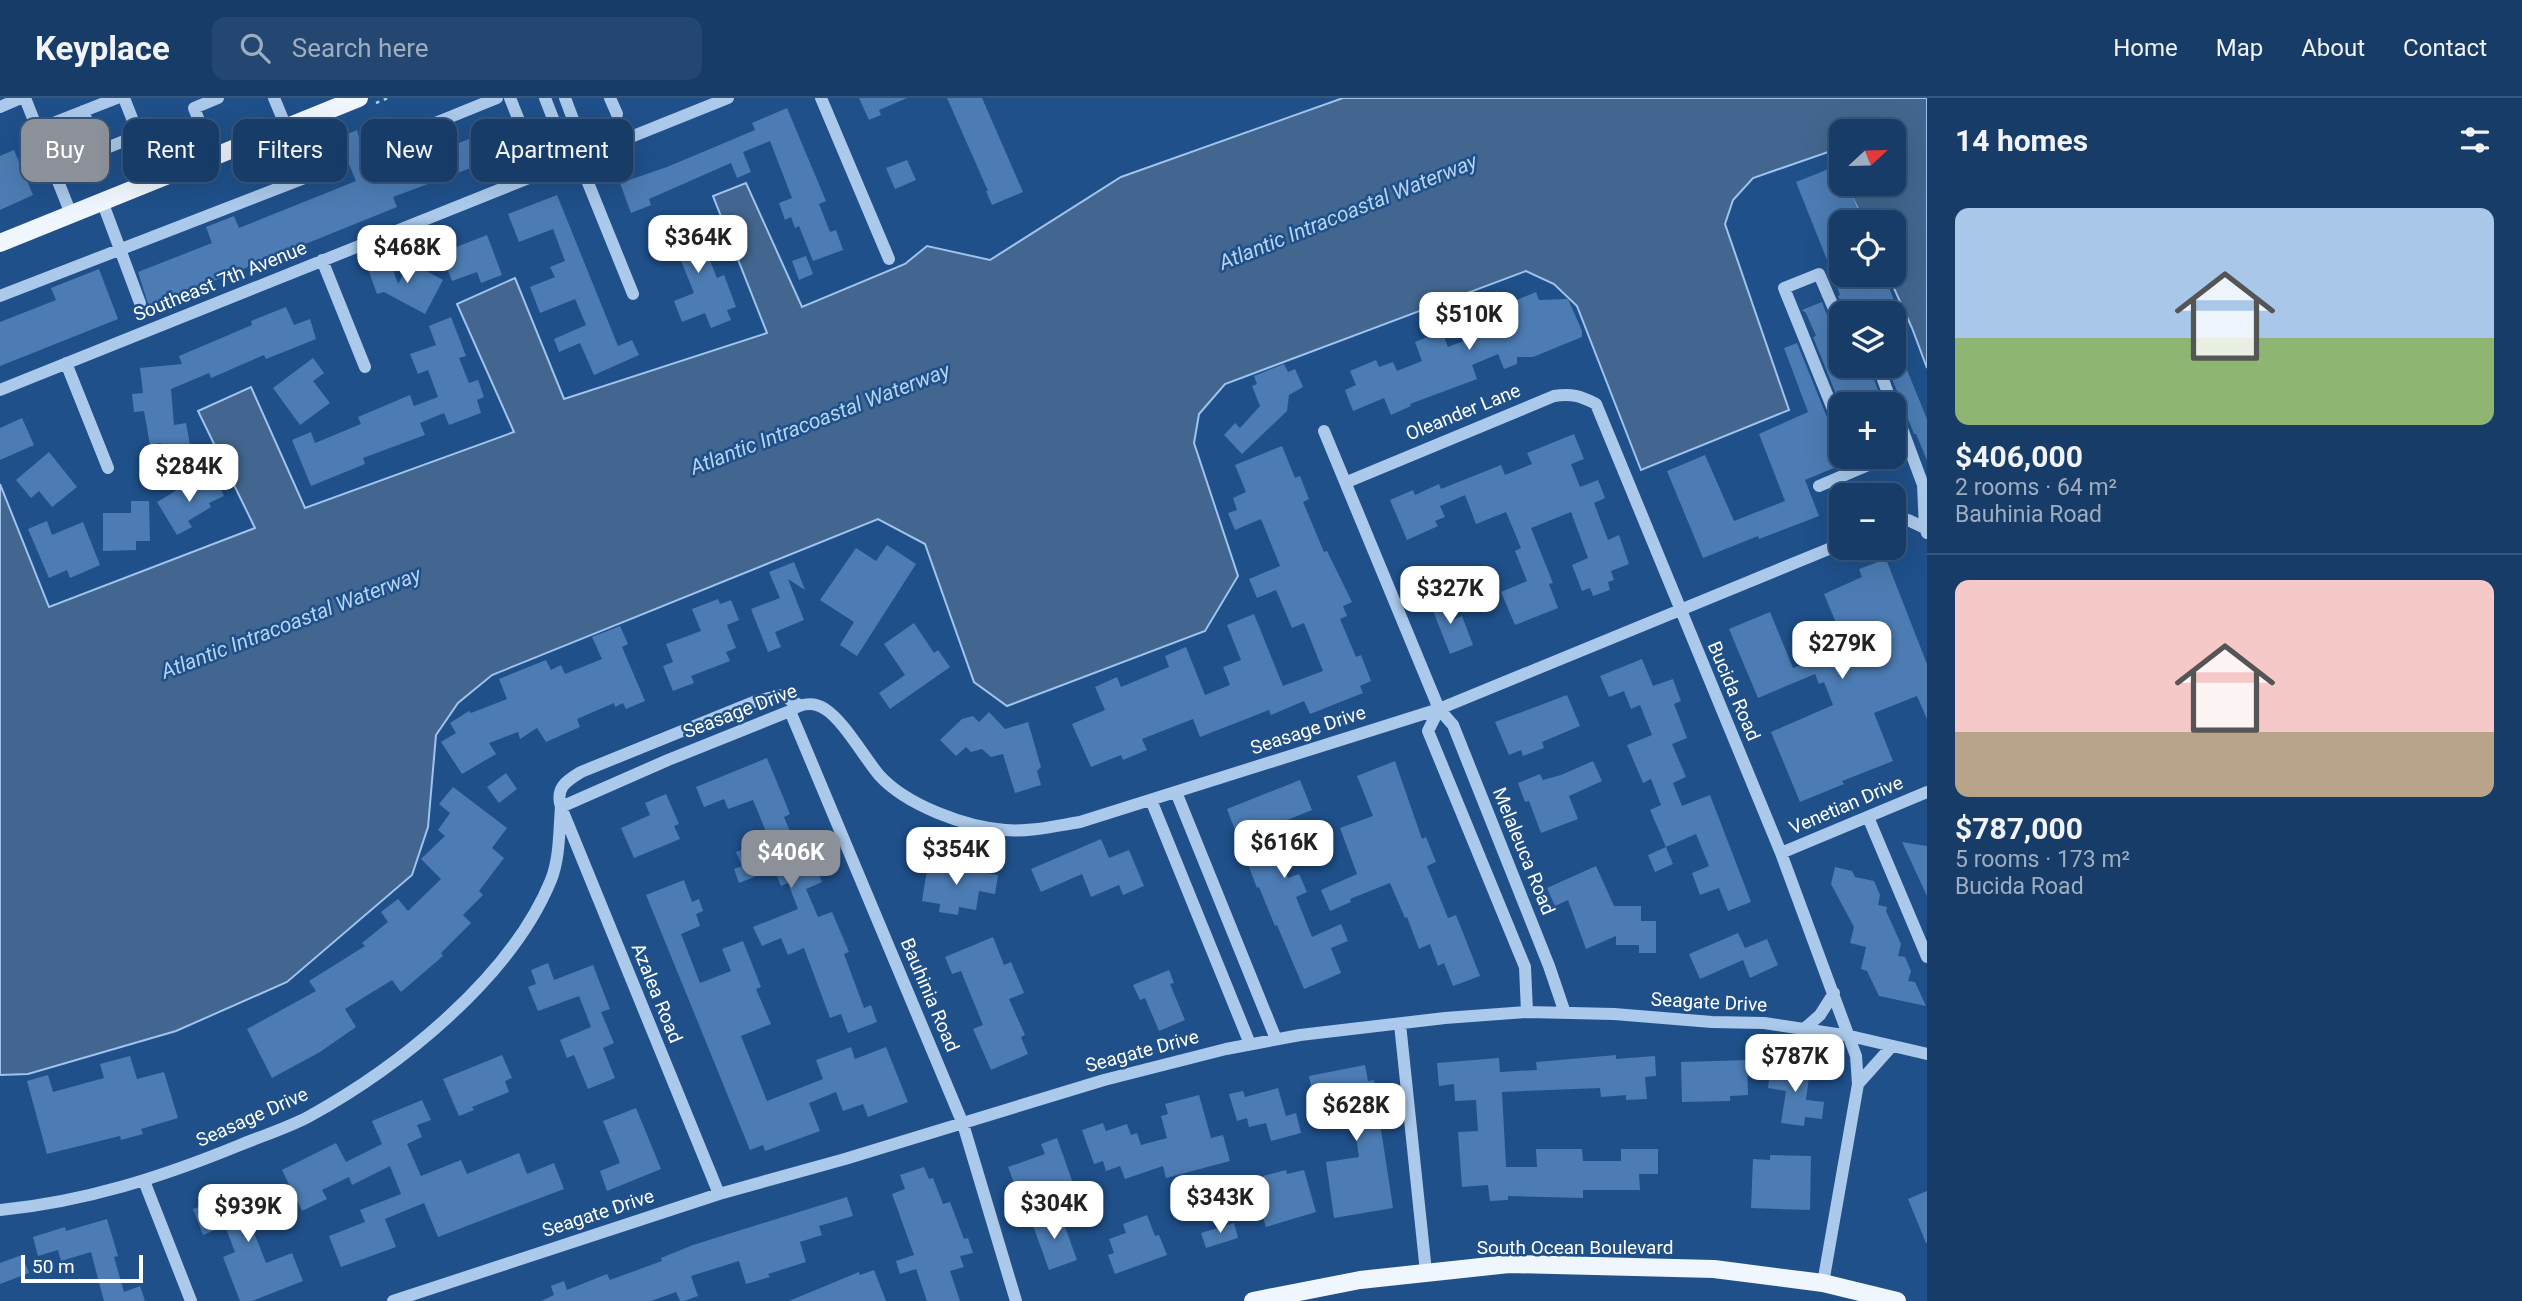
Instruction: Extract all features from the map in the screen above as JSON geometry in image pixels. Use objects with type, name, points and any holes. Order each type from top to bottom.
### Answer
[{"type":"main road","points":[[306,119],[359,98]]},
{"type":"main road","points":[[0,243],[149,182]]},
{"type":"main road","name":"South Ocean Boulevard","points":[[1252,1301],[1328,1285],[1509,1264],[1714,1269],[1824,1283],[1897,1301]]},
{"type":"street","points":[[0,107],[23,98],[32,119]]},
{"type":"street","points":[[63,119],[117,98]]},
{"type":"street","points":[[124,98],[133,119]]},
{"type":"street","points":[[198,119],[194,108],[218,98]]},
{"type":"street","points":[[274,98],[283,119]]},
{"type":"street","points":[[445,119],[497,98]]},
{"type":"street","points":[[510,98],[518,119]]},
{"type":"street","points":[[545,98],[553,119]]},
{"type":"street","points":[[565,98],[573,119]]},
{"type":"street","points":[[610,98],[617,114]]},
{"type":"street","name":"Southeast 7th Avenue","points":[[633,136],[728,98]]},
{"type":"street","points":[[821,98],[889,259]]},
{"type":"street","points":[[83,111],[99,151],[123,141]]},
{"type":"street","points":[[0,296],[333,167],[313,116]]},
{"type":"street","points":[[58,182],[71,214]]},
{"type":"street","name":"Southeast 7th Avenue","points":[[0,390],[517,182]]},
{"type":"street","points":[[588,182],[633,294]]},
{"type":"street","points":[[102,201],[140,303]]},
{"type":"street","points":[[322,260],[365,367]]},
{"type":"street","points":[[1829,399],[1784,288],[1819,274],[1831,301]]},
{"type":"street","points":[[66,363],[108,468]]},
{"type":"street","name":"Oleander Lane","points":[[1347,482],[1555,396],[1569,394],[1596,404]]},
{"type":"street","name":"Bucida Road","points":[[1596,404],[1781,853],[1856,1056],[1858,1084],[1824,1283]]},
{"type":"street","name":"Melaleuca Road","points":[[1324,431],[1439,709],[1452,725],[1549,966],[1565,1013]]},
{"type":"street","points":[[1906,440],[1923,485],[1926,530]]},
{"type":"street","points":[[1819,486],[1859,469]]},
{"type":"street","points":[[1906,521],[1926,530]]},
{"type":"street","name":"Seasage Drive","points":[[0,1210],[42,1206],[144,1181],[199,1162],[306,1118],[376,1073],[441,1022],[482,984],[541,902],[556,865],[561,807],[794,708],[809,704],[824,708],[891,786],[926,808],[962,821],[1002,830],[1038,829],[1080,822],[1439,709],[1829,549]]},
{"type":"street","points":[[561,807],[558,793],[562,785],[581,772],[756,701],[782,695],[794,708]]},
{"type":"street","name":"Bauhinia Road","points":[[794,708],[963,1124],[1016,1301]]},
{"type":"street","points":[[1439,709],[1428,731],[1525,967],[1527,1012]]},
{"type":"street","points":[[1176,792],[1276,1039]]},
{"type":"street","name":"Venetian Drive","points":[[1781,853],[1927,792]]},
{"type":"street","points":[[1151,800],[1250,1044]]},
{"type":"street","name":"Azalea Road","points":[[561,807],[719,1194]]},
{"type":"street","points":[[1868,817],[1927,957]]},
{"type":"street","points":[[1803,1030],[1820,1015],[1834,993]]},
{"type":"street","name":"Seagate Drive","points":[[393,1301],[719,1194],[1144,1069],[1276,1039],[1356,1027],[1527,1012],[1764,1023],[1850,1037],[1927,1054]]},
{"type":"street","points":[[1400,1024],[1426,1272]]},
{"type":"street","points":[[1858,1084],[1892,1046]]},
{"type":"street","points":[[144,1181],[191,1301]]},
{"type":"water","name":"Atlantic Intracoastal Waterway","points":[[1343,98],[1927,98],[1927,368],[1906,315],[1906,301],[1900,301],[1893,287],[1906,287],[1906,210],[1858,210],[1852,196],[1906,196],[1906,119],[1829,119],[1829,152],[1753,178],[1733,200],[1725,224],[1789,410],[1641,470],[1577,306],[1554,284],[1526,271],[1225,384],[1199,414],[1194,443],[1238,576],[1205,631],[1007,706],[974,682],[925,544],[878,519],[492,675],[458,703],[436,735],[428,827],[412,875],[287,982],[176,1031],[28,1074],[0,1075],[0,484],[49,607],[255,528],[198,411],[251,387],[305,508],[514,432],[457,304],[515,278],[564,399],[767,333],[713,196],[746,183],[802,307],[905,264],[927,246],[990,260],[1121,177]]},
{"type":"building","points":[[859,98],[907,98],[879,110],[881,115],[869,120]]},
{"type":"building","points":[[947,98],[982,98],[1023,192],[992,205]]},
{"type":"building","points":[[787,108],[826,201],[819,204],[830,232],[836,230],[843,250],[813,261],[799,226],[795,228],[791,217],[785,220],[779,203],[792,198],[770,141],[743,152],[751,172],[737,178],[731,163],[649,199],[651,205],[631,213],[620,183],[633,182],[633,179],[755,130],[752,123]]},
{"type":"building","points":[[357,130],[361,136],[361,182],[433,182],[393,197],[397,207],[149,307],[138,272],[212,243],[206,227],[234,216],[239,228],[356,181],[347,160],[347,134]]},
{"type":"building","points":[[471,138],[471,168],[457,173],[457,144]]},
{"type":"building","points":[[14,150],[21,167],[21,182],[28,182],[33,195],[0,210],[0,156]]},
{"type":"building","points":[[907,160],[916,180],[895,189],[886,168]]},
{"type":"building","points":[[1829,169],[1829,196],[1853,196],[1858,210],[1829,210],[1829,265],[1796,182]]},
{"type":"building","points":[[557,195],[618,346],[632,340],[639,355],[594,375],[580,343],[559,352],[554,339],[586,325],[575,299],[540,313],[530,287],[555,277],[550,267],[565,261],[553,229],[519,242],[508,214]]},
{"type":"building","points":[[681,222],[686,235],[707,227],[716,249],[707,253],[717,278],[724,275],[736,307],[727,310],[731,320],[711,328],[705,313],[682,322],[674,301],[694,293],[676,248],[660,254],[652,234]]},
{"type":"building","points":[[487,235],[502,275],[481,283],[477,272],[452,281],[441,253]]},
{"type":"building","points":[[806,256],[813,274],[799,280],[792,261]]},
{"type":"building","points":[[390,261],[398,284],[410,262],[443,280],[425,314],[384,292],[377,294],[368,269]]},
{"type":"building","points":[[99,269],[118,319],[0,366],[0,322],[56,300],[51,288]]},
{"type":"building","points":[[1837,287],[1889,287],[1894,301],[1840,301]]},
{"type":"building","points":[[1497,291],[1501,302],[1514,301],[1536,292],[1539,300],[1568,299],[1582,337],[1533,357],[1517,357],[1517,364],[1504,369],[1498,354],[1472,365],[1477,379],[1410,404],[1411,406],[1391,415],[1384,398],[1353,411],[1345,390],[1356,385],[1350,371],[1376,360],[1379,367],[1393,362],[1397,371],[1422,361],[1415,342],[1442,331],[1448,347],[1489,331],[1476,299]]},
{"type":"building","points":[[1822,302],[1829,320],[1829,377],[1813,337],[1816,336],[1802,310]]},
{"type":"building","points":[[286,307],[294,325],[310,319],[316,339],[266,359],[264,355],[211,378],[209,373],[171,389],[174,425],[186,423],[194,466],[167,471],[161,443],[150,445],[144,411],[134,412],[132,394],[143,393],[140,368],[182,364],[179,356],[252,325],[251,321]]},
{"type":"building","points":[[451,317],[466,356],[459,358],[469,383],[478,380],[484,397],[477,400],[481,413],[449,425],[444,413],[420,423],[425,435],[363,458],[365,464],[311,486],[292,440],[311,432],[315,443],[361,424],[358,417],[410,395],[414,406],[438,397],[428,370],[418,374],[410,354],[436,345],[429,326]]},
{"type":"building","points":[[1797,343],[1829,422],[1829,469],[1831,469],[1805,480],[1819,516],[1703,558],[1667,471],[1705,455],[1734,521],[1785,501],[1759,434],[1808,412],[1784,348]]},
{"type":"building","points":[[313,358],[324,373],[313,381],[330,403],[300,425],[273,388]]},
{"type":"building","points":[[1284,364],[1288,372],[1295,369],[1303,387],[1289,395],[1287,411],[1242,454],[1224,435],[1235,423],[1240,428],[1260,406],[1252,386],[1257,384],[1254,376]]},
{"type":"building","points":[[1906,367],[1927,419],[1927,460],[1906,414],[1906,392],[1897,392],[1892,378],[1906,378]]},
{"type":"building","points":[[1830,378],[1873,378],[1879,392],[1835,392]]},
{"type":"building","points":[[22,418],[34,445],[0,460],[0,428]]},
{"type":"building","points":[[1574,434],[1584,459],[1571,464],[1580,487],[1598,480],[1605,498],[1594,503],[1608,540],[1619,535],[1629,564],[1611,571],[1614,580],[1608,582],[1610,590],[1593,596],[1590,588],[1582,591],[1572,565],[1588,558],[1571,512],[1531,528],[1553,583],[1549,584],[1558,608],[1515,625],[1501,592],[1527,581],[1515,551],[1521,548],[1506,512],[1476,524],[1465,495],[1440,506],[1445,517],[1435,521],[1438,526],[1407,540],[1390,500],[1413,490],[1415,495],[1439,484],[1441,489],[1501,465],[1505,475],[1532,464],[1527,453]]},
{"type":"building","points":[[1282,446],[1295,478],[1300,476],[1309,499],[1303,502],[1324,552],[1327,551],[1352,602],[1343,606],[1347,616],[1340,619],[1356,657],[1361,655],[1371,681],[1360,686],[1363,693],[1310,714],[1304,701],[1271,715],[1269,710],[1200,737],[1193,719],[1142,739],[1147,750],[1123,760],[1121,755],[1091,767],[1072,724],[1105,710],[1095,687],[1117,677],[1121,687],[1169,667],[1165,656],[1186,647],[1205,695],[1230,685],[1223,667],[1241,660],[1227,625],[1254,614],[1283,686],[1323,671],[1304,623],[1292,628],[1276,590],[1257,598],[1249,579],[1280,566],[1261,519],[1235,530],[1228,513],[1237,510],[1233,498],[1246,492],[1235,465]]},
{"type":"building","points":[[49,452],[77,487],[52,507],[39,491],[31,498],[16,480]]},
{"type":"building","points":[[197,478],[198,488],[216,479],[224,496],[209,503],[211,507],[188,521],[192,527],[177,535],[157,502]]},
{"type":"building","points":[[131,501],[149,501],[150,541],[136,541],[136,550],[103,551],[103,513],[131,513]]},
{"type":"building","points":[[47,521],[52,535],[83,522],[100,565],[70,578],[67,570],[49,578],[28,529]]},
{"type":"building","points":[[887,545],[916,564],[857,656],[840,645],[854,622],[820,600],[856,548],[876,561]]},
{"type":"building","points":[[1886,560],[1927,664],[1927,719],[1917,696],[1874,713],[1893,761],[1842,781],[1844,784],[1800,802],[1771,732],[1833,705],[1824,682],[1819,684],[1815,674],[1758,698],[1729,629],[1770,612],[1793,668],[1846,647],[1824,594],[1862,577],[1859,569]]},
{"type":"building","points":[[794,562],[805,590],[788,579],[804,620],[775,632],[781,647],[768,652],[751,609],[780,598],[769,572]]},
{"type":"building","points":[[1442,593],[1453,620],[1462,616],[1473,645],[1450,654],[1428,598]]},
{"type":"building","points":[[718,599],[720,604],[731,600],[739,620],[727,625],[736,648],[726,652],[730,661],[691,676],[694,683],[673,691],[663,666],[673,662],[666,644],[701,631],[692,609]]},
{"type":"building","points":[[914,623],[934,653],[938,650],[950,667],[890,709],[879,693],[905,675],[884,644]]},
{"type":"building","points":[[620,626],[628,644],[622,647],[645,701],[626,709],[623,703],[615,707],[614,703],[577,719],[580,727],[546,742],[537,728],[520,739],[518,732],[489,743],[496,754],[462,774],[441,742],[456,733],[450,723],[469,711],[471,713],[507,699],[499,679],[546,660],[551,670],[561,665],[565,674],[602,659],[592,637]]},
{"type":"building","points":[[1642,659],[1653,686],[1673,679],[1681,701],[1674,704],[1687,738],[1672,744],[1686,777],[1673,783],[1682,806],[1710,795],[1751,902],[1728,911],[1719,888],[1700,895],[1692,873],[1709,866],[1696,834],[1666,847],[1650,810],[1661,805],[1651,779],[1643,783],[1627,745],[1652,735],[1640,705],[1631,709],[1624,691],[1609,697],[1600,676]]},
{"type":"building","points":[[1567,695],[1580,726],[1542,742],[1544,748],[1523,756],[1521,750],[1509,755],[1495,722]]},
{"type":"building","points":[[989,712],[1005,729],[1028,722],[1041,767],[1037,771],[1041,785],[1015,793],[1003,754],[991,757],[982,749],[971,752],[966,747],[956,756],[940,740],[962,719],[973,716],[979,722]]},
{"type":"building","points":[[767,758],[790,814],[784,817],[797,848],[801,846],[810,870],[816,867],[822,882],[806,889],[818,917],[832,912],[849,952],[844,954],[864,1008],[871,1005],[877,1022],[848,1033],[841,1014],[830,1018],[804,948],[788,955],[781,938],[762,946],[753,927],[798,909],[788,883],[781,886],[774,869],[739,883],[734,869],[742,866],[736,852],[769,839],[753,800],[728,809],[724,799],[704,807],[696,787]]},
{"type":"building","points":[[1395,761],[1422,839],[1426,837],[1436,862],[1427,866],[1448,918],[1456,915],[1480,976],[1453,986],[1444,963],[1438,966],[1430,944],[1419,949],[1390,883],[1350,899],[1351,902],[1330,911],[1321,890],[1357,874],[1340,828],[1373,816],[1357,776]]},
{"type":"building","points":[[1593,761],[1602,781],[1569,796],[1578,819],[1541,833],[1529,801],[1525,802],[1518,783],[1540,774],[1543,780],[1561,775]]},
{"type":"building","points":[[506,773],[517,789],[499,803],[487,787]]},
{"type":"building","points":[[1300,780],[1312,810],[1280,823],[1288,844],[1276,849],[1288,878],[1299,874],[1307,892],[1296,897],[1312,937],[1341,924],[1348,941],[1331,948],[1341,973],[1304,989],[1277,925],[1275,926],[1259,887],[1257,888],[1227,809]]},
{"type":"building","points":[[453,787],[507,828],[492,848],[504,858],[479,891],[483,895],[463,915],[471,923],[441,953],[443,956],[401,992],[392,980],[345,1009],[356,1027],[320,1052],[272,1078],[247,1029],[316,991],[309,981],[365,946],[362,943],[388,922],[381,912],[398,899],[408,911],[441,879],[421,859],[445,836],[438,830],[450,813],[439,804]]},
{"type":"building","points":[[666,794],[679,824],[674,826],[680,839],[634,858],[621,828],[650,815],[645,803]]},
{"type":"building","points":[[1101,839],[1109,858],[1129,850],[1144,886],[1123,895],[1119,885],[1091,897],[1082,874],[1041,892],[1031,869]]},
{"type":"building","points":[[1902,842],[1927,846],[1927,896]]},
{"type":"building","points":[[1666,847],[1673,864],[1655,872],[1648,855]]},
{"type":"building","points":[[928,863],[998,875],[995,894],[979,891],[976,910],[959,907],[958,915],[939,912],[940,904],[922,901]]},
{"type":"building","points":[[1596,866],[1614,906],[1641,906],[1641,921],[1656,921],[1656,953],[1639,953],[1639,945],[1616,945],[1616,936],[1586,949],[1568,900],[1555,906],[1547,888]]},
{"type":"building","points":[[1835,867],[1852,871],[1855,877],[1874,881],[1880,895],[1878,905],[1887,907],[1886,911],[1901,944],[1898,956],[1905,957],[1911,971],[1908,981],[1915,982],[1926,1006],[1879,996],[1867,971],[1861,969],[1866,947],[1850,943],[1854,927],[1831,884]]},
{"type":"building","points":[[684,880],[692,902],[699,899],[703,911],[696,914],[700,926],[681,934],[700,983],[731,971],[722,949],[743,941],[761,987],[756,989],[771,1024],[741,1036],[767,1101],[823,1079],[816,1060],[851,1047],[855,1059],[886,1047],[908,1102],[868,1117],[863,1104],[843,1111],[836,1092],[809,1103],[820,1131],[765,1151],[763,1145],[750,1150],[646,895]]},
{"type":"building","points":[[1738,933],[1745,948],[1767,939],[1778,965],[1750,978],[1743,960],[1700,979],[1689,954]]},
{"type":"building","points":[[993,937],[1004,965],[1011,962],[1024,993],[1009,999],[1025,1035],[1021,1037],[1028,1054],[991,1070],[973,1029],[983,1025],[961,971],[952,974],[945,957]]},
{"type":"building","points":[[548,963],[554,980],[593,965],[610,1009],[601,1012],[614,1043],[603,1048],[615,1078],[588,1089],[574,1055],[567,1058],[560,1040],[591,1027],[579,996],[538,1011],[528,987],[536,984],[531,970]]},
{"type":"building","points":[[1169,970],[1174,983],[1170,984],[1185,1020],[1159,1031],[1145,998],[1140,1000],[1133,985]]},
{"type":"building","points":[[502,1055],[512,1078],[505,1081],[509,1092],[472,1107],[474,1110],[459,1116],[443,1079]]},
{"type":"building","points":[[1616,1055],[1616,1059],[1655,1056],[1656,1076],[1645,1077],[1647,1099],[1626,1100],[1626,1095],[1601,1097],[1600,1088],[1502,1092],[1506,1167],[1537,1167],[1536,1149],[1582,1149],[1583,1161],[1621,1161],[1621,1149],[1658,1149],[1658,1174],[1639,1174],[1640,1190],[1583,1190],[1583,1198],[1508,1196],[1508,1200],[1490,1201],[1488,1185],[1462,1187],[1458,1132],[1478,1131],[1476,1100],[1455,1101],[1454,1084],[1439,1086],[1437,1063],[1499,1058],[1500,1072],[1537,1070],[1536,1062]]},
{"type":"building","points":[[130,1056],[137,1079],[164,1072],[178,1118],[141,1129],[143,1134],[121,1140],[120,1136],[47,1154],[27,1081],[48,1075],[53,1092],[104,1078],[100,1064]]},
{"type":"building","points":[[1747,1060],[1748,1095],[1730,1096],[1730,1101],[1682,1102],[1681,1062]]},
{"type":"building","points":[[1771,1063],[1810,1069],[1806,1100],[1824,1102],[1822,1119],[1805,1117],[1804,1126],[1781,1123],[1786,1091],[1768,1088]]},
{"type":"building","points":[[1365,1065],[1368,1081],[1374,1080],[1393,1208],[1334,1218],[1326,1162],[1359,1157],[1355,1128],[1349,1107],[1317,1113],[1309,1076]]},
{"type":"building","points":[[1278,1088],[1286,1116],[1296,1113],[1301,1133],[1271,1141],[1266,1123],[1249,1127],[1247,1118],[1237,1121],[1229,1094],[1243,1091],[1245,1097]]},
{"type":"building","points":[[1199,1095],[1211,1138],[1223,1135],[1230,1161],[1166,1178],[1163,1166],[1125,1179],[1120,1166],[1106,1171],[1103,1161],[1094,1164],[1082,1130],[1103,1123],[1106,1131],[1127,1124],[1131,1135],[1137,1133],[1141,1145],[1167,1138],[1161,1116],[1168,1114],[1165,1104]]},
{"type":"building","points":[[422,1100],[431,1120],[417,1125],[422,1137],[407,1144],[421,1176],[461,1160],[467,1174],[519,1153],[527,1174],[554,1163],[564,1189],[438,1237],[424,1203],[385,1219],[396,1247],[341,1267],[329,1236],[365,1222],[360,1210],[401,1194],[390,1166],[352,1185],[349,1177],[322,1190],[327,1199],[302,1211],[282,1170],[336,1143],[346,1162],[382,1144],[372,1121]]},
{"type":"building","points":[[636,1108],[661,1169],[607,1191],[600,1171],[620,1163],[603,1121]]},
{"type":"building","points":[[1057,1138],[1076,1192],[1050,1200],[1046,1190],[1020,1199],[1008,1167],[1045,1154],[1041,1144]]},
{"type":"building","points":[[1770,1155],[1811,1156],[1810,1210],[1751,1208],[1753,1159],[1770,1160]]},
{"type":"building","points":[[924,1167],[929,1179],[933,1178],[943,1204],[950,1202],[964,1239],[968,1238],[973,1253],[960,1256],[964,1267],[950,1271],[960,1301],[927,1301],[916,1269],[900,1274],[896,1261],[914,1255],[892,1194],[905,1189],[900,1175]]},
{"type":"building","points":[[1286,1170],[1287,1174],[1304,1170],[1316,1212],[1266,1227],[1260,1208],[1226,1217],[1222,1201],[1256,1192],[1255,1188],[1266,1185],[1263,1176]]},
{"type":"building","points":[[260,1184],[271,1213],[258,1218],[262,1226],[253,1230],[266,1263],[292,1253],[303,1281],[252,1301],[240,1301],[223,1257],[235,1252],[225,1226],[203,1235],[193,1209]]},
{"type":"building","points":[[1927,1191],[1927,1243],[1926,1243],[1908,1199]]},
{"type":"building","points":[[847,1197],[853,1216],[819,1226],[822,1235],[800,1242],[806,1262],[768,1274],[770,1277],[746,1284],[739,1261],[691,1276],[698,1296],[684,1301],[680,1301],[676,1292],[651,1301],[541,1301],[554,1295],[551,1286],[564,1281],[567,1290],[607,1274],[610,1280],[662,1261],[661,1258],[693,1245]]},
{"type":"building","points":[[1060,1213],[1077,1260],[1049,1270],[1032,1223]]},
{"type":"building","points":[[1147,1215],[1155,1236],[1159,1235],[1167,1255],[1115,1274],[1108,1255],[1114,1253],[1109,1239],[1126,1233],[1123,1224]]},
{"type":"building","points":[[107,1219],[118,1256],[114,1257],[124,1292],[140,1286],[145,1301],[104,1301],[91,1252],[61,1261],[58,1250],[38,1256],[33,1237],[65,1227],[66,1231]]},
{"type":"building","points":[[1234,1223],[1238,1238],[1206,1248],[1201,1233]]},
{"type":"building","points":[[22,1255],[29,1273],[0,1284],[0,1263]]},
{"type":"building","points":[[874,1270],[886,1301],[789,1301],[859,1272],[860,1275]]}]
